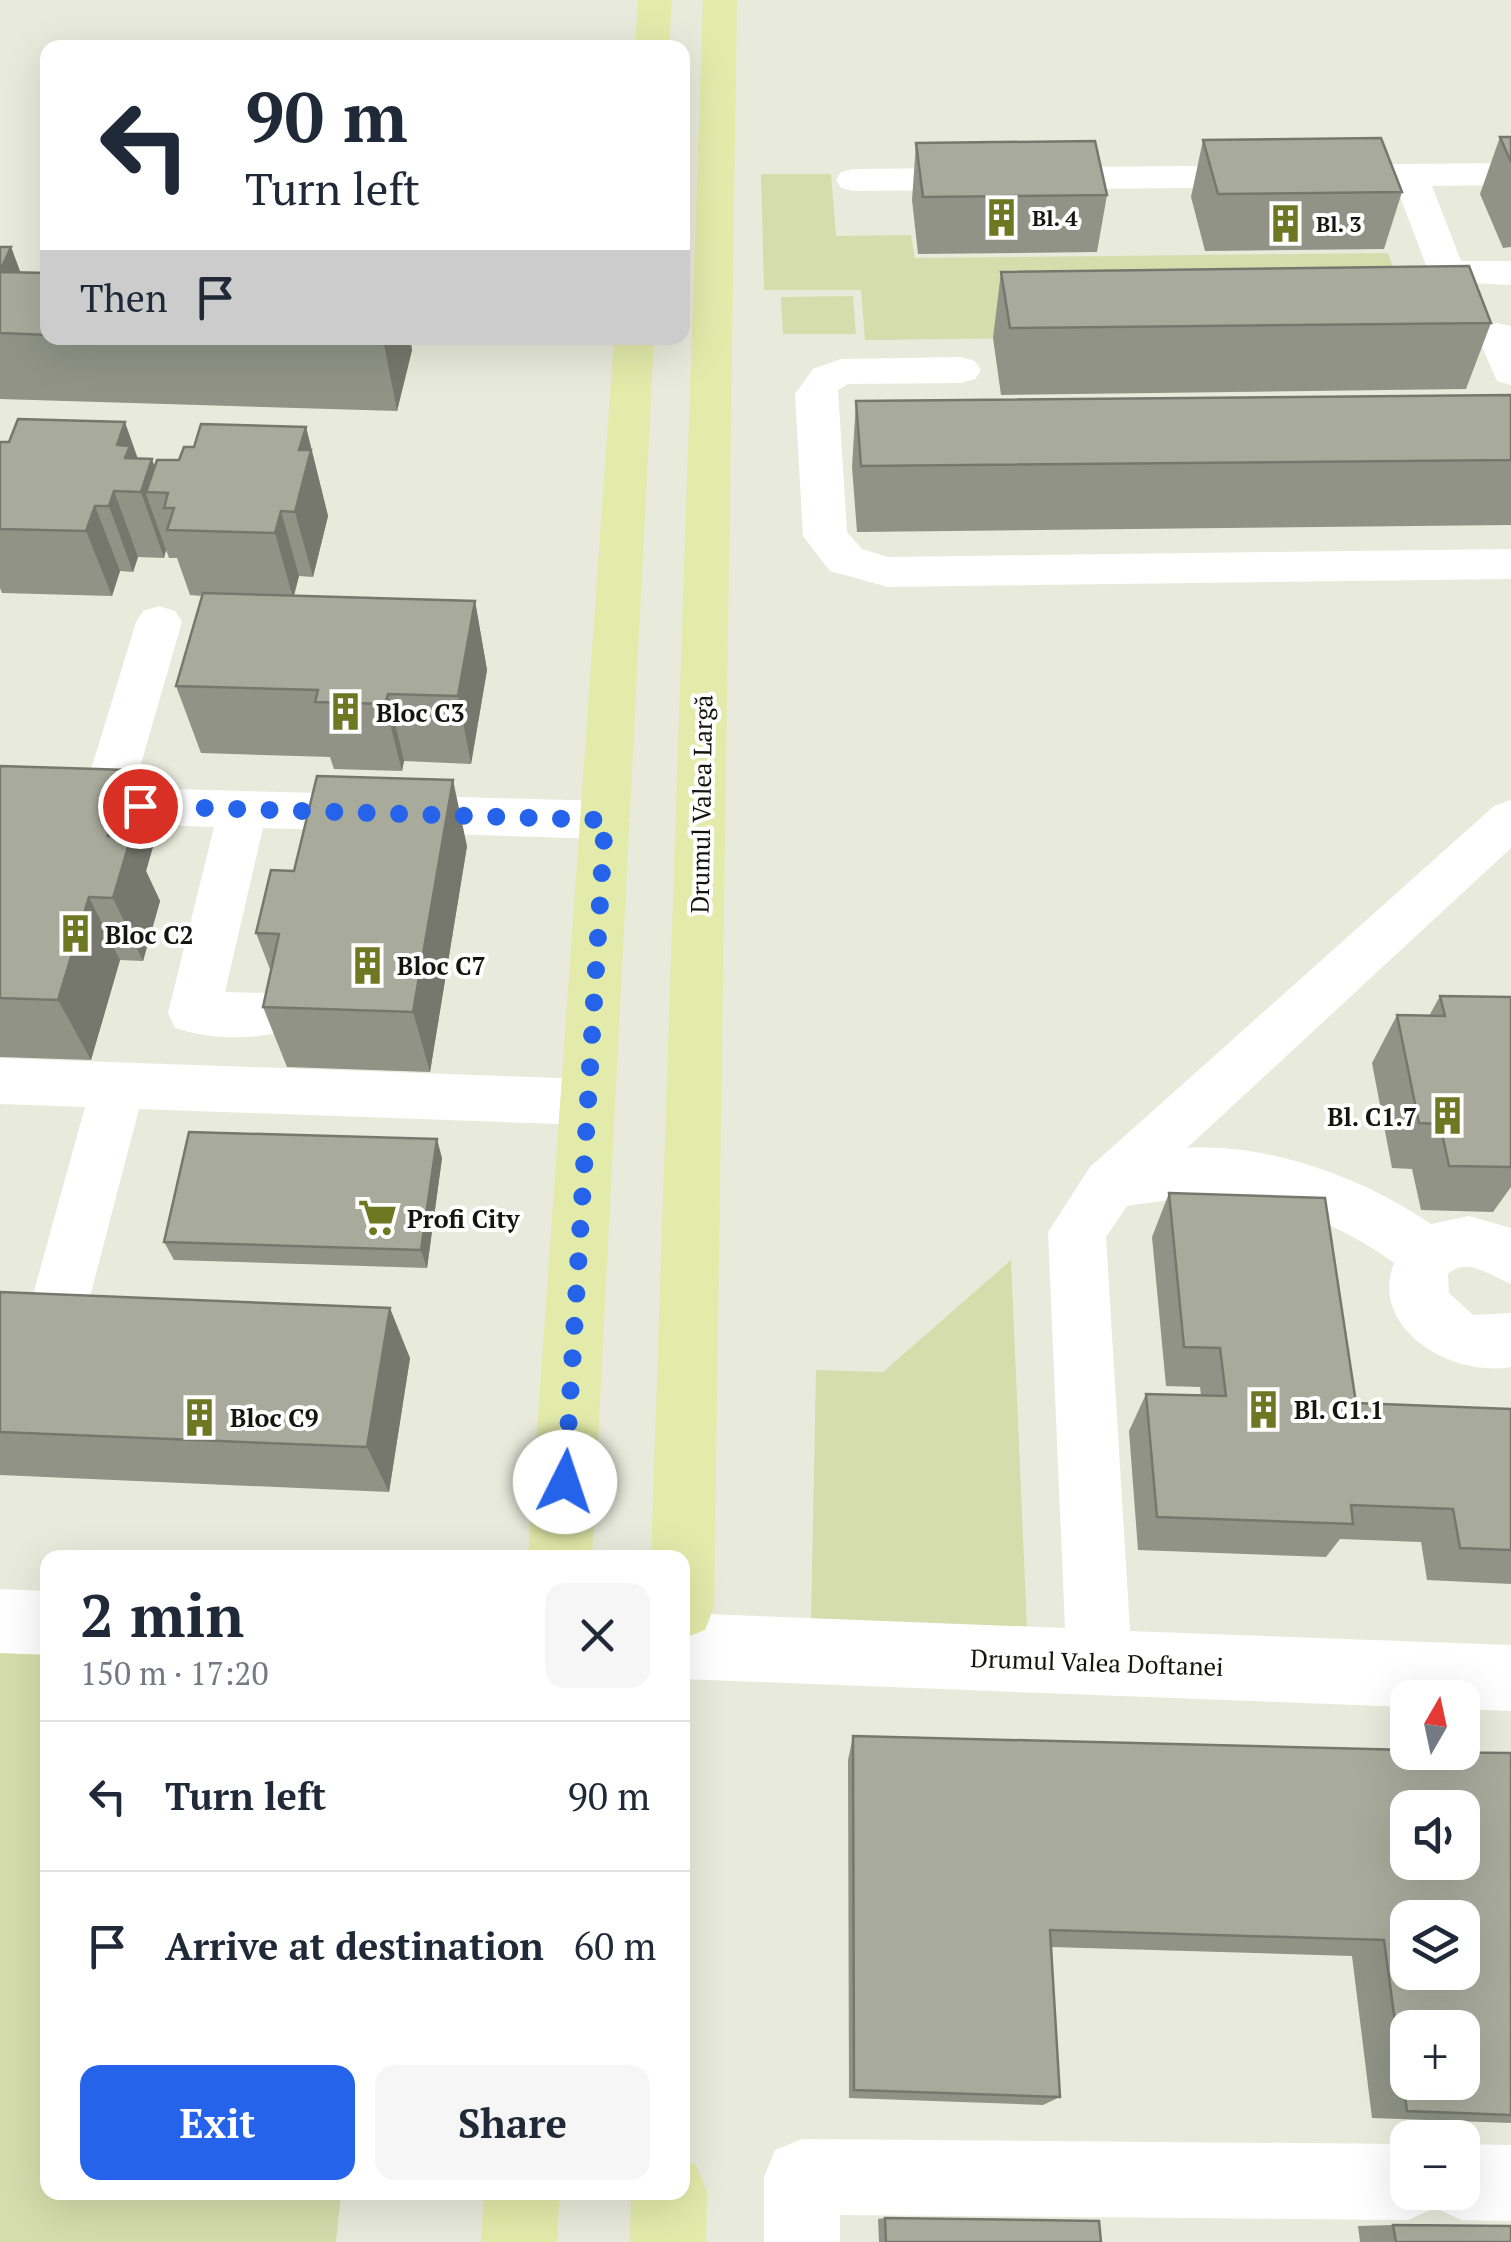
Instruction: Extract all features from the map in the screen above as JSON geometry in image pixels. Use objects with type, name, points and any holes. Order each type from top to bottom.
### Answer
[{"type":"main road","points":[[652,40],[655,0]]},
{"type":"main road","name":"Drumul Valea Largă","points":[[683,1550],[698,267],[720,0]]},
{"type":"main road","points":[[560,1550],[632,345]]},
{"type":"main road","points":[[519,2242],[522,2200]]},
{"type":"main road","points":[[668,2242],[669,2200]]},
{"type":"street","points":[[854,180],[1511,174]]},
{"type":"street","points":[[1410,175],[1446,273],[1511,273]]},
{"type":"street","points":[[961,370],[831,374],[822,381],[816,394],[839,434],[825,536],[846,560],[888,572],[1511,564]]},
{"type":"street","points":[[106,805],[159,622]]},
{"type":"street","points":[[0,802],[605,820]]},
{"type":"street","points":[[243,810],[194,1013],[267,1015]]},
{"type":"street","points":[[1099,1662],[1077,1232],[1110,1184],[1511,819]]},
{"type":"street","points":[[0,1081],[588,1102]]},
{"type":"street","points":[[55,1320],[118,1085]]},
{"type":"street","points":[[1110,1184],[1197,1172],[1298,1188],[1350,1206],[1427,1254]]},
{"type":"street","points":[[1511,1258],[1474,1240],[1440,1245],[1427,1254],[1416,1282],[1429,1315],[1460,1339],[1498,1344],[1511,1340]]},
{"type":"street","points":[[0,1621],[40,1622]]},
{"type":"street","name":"Drumul Valea Doftanei","points":[[690,1646],[1511,1678]]},
{"type":"street","points":[[802,2242],[802,2177],[1390,2182]]},
{"type":"street","points":[[1480,2182],[1511,2183]]},
{"type":"green space","points":[[761,174],[831,174],[836,236],[911,235],[915,258],[1388,253],[1399,285],[1445,333],[865,340],[861,290],[764,290]]},
{"type":"green space","points":[[853,296],[856,334],[783,334],[781,297]]},
{"type":"green space","points":[[1011,1260],[1027,1629],[811,1621],[816,1370],[883,1372]]},
{"type":"green space","points":[[0,1614],[40,1617],[40,2200],[340,2200],[336,2242],[0,2242]]},
{"type":"building","points":[[1500,137],[1511,137],[1511,162]]},
{"type":"building","points":[[1381,138],[1402,192],[1218,194],[1203,140]]},
{"type":"building","points":[[1095,141],[1107,195],[923,197],[916,143]]},
{"type":"building","points":[[0,247],[11,247],[0,271]]},
{"type":"building","points":[[1469,266],[1491,323],[1010,328],[1001,272]]},
{"type":"building","points":[[0,272],[40,273],[40,335],[0,333]]},
{"type":"building","points":[[1511,395],[1511,460],[861,466],[856,401]]},
{"type":"building","points":[[18,419],[125,422],[117,445],[130,446],[125,458],[152,459],[141,492],[114,491],[109,506],[95,506],[86,531],[0,529],[0,442],[9,442]]},
{"type":"building","points":[[201,424],[306,427],[299,450],[311,450],[295,512],[281,511],[275,533],[167,530],[174,508],[164,508],[168,493],[146,492],[157,460],[179,460],[184,447],[194,447]]},
{"type":"building","points":[[203,593],[475,601],[458,696],[388,694],[385,704],[315,702],[318,690],[176,686]]},
{"type":"building","points":[[0,766],[128,770],[108,836],[131,837],[113,898],[89,897],[58,1000],[0,998]]},
{"type":"building","points":[[317,776],[453,780],[413,1012],[263,1007],[279,934],[256,933],[271,870],[294,871]]},
{"type":"building","points":[[1440,996],[1511,997],[1511,1167],[1449,1166],[1440,1124],[1419,1123],[1397,1015],[1445,1016]]},
{"type":"building","points":[[189,1132],[437,1139],[421,1250],[164,1242]]},
{"type":"building","name":"Bl. C1.1","points":[[1169,1193],[1325,1198],[1356,1403],[1511,1409],[1511,1550],[1460,1548],[1453,1509],[1351,1505],[1353,1524],[1157,1517],[1146,1394],[1226,1396],[1220,1348],[1184,1347]]},
{"type":"building","name":"Bloc C9","points":[[0,1292],[390,1308],[367,1447],[0,1432]]},
{"type":"building","points":[[853,1736],[1390,1750],[1390,1770],[1480,1770],[1480,1753],[1511,1753],[1511,2115],[1407,2111],[1406,2100],[1480,2100],[1480,2010],[1393,2010],[1391,1990],[1480,1990],[1480,1900],[1390,1900],[1390,1985],[1384,1940],[1050,1930],[1060,2097],[854,2090]]},
{"type":"building","points":[[885,2218],[1099,2221],[1101,2242],[886,2242]]},
{"type":"building","points":[[1393,2225],[1511,2226],[1511,2242],[1396,2242]]},
{"type":"place","name":"Bl. 4","points":[[1002,217]]},
{"type":"place","name":"Bl. 3","points":[[1286,223]]},
{"type":"place","name":"Bloc C3","points":[[346,712]]},
{"type":"place","name":"Bloc C2","points":[[75,934]]},
{"type":"place","name":"Bloc C7","points":[[367,965]]},
{"type":"place","name":"Bl. C1.7","points":[[1447,1116]]},
{"type":"place","name":"Profi City","points":[[377,1218]]},
{"type":"place","name":"Bl. C1.1","points":[[1264,1409]]},
{"type":"place","name":"Bloc C9","points":[[200,1417]]},
{"type":"route","points":[[140,806],[605,820],[565,1482]]}]
